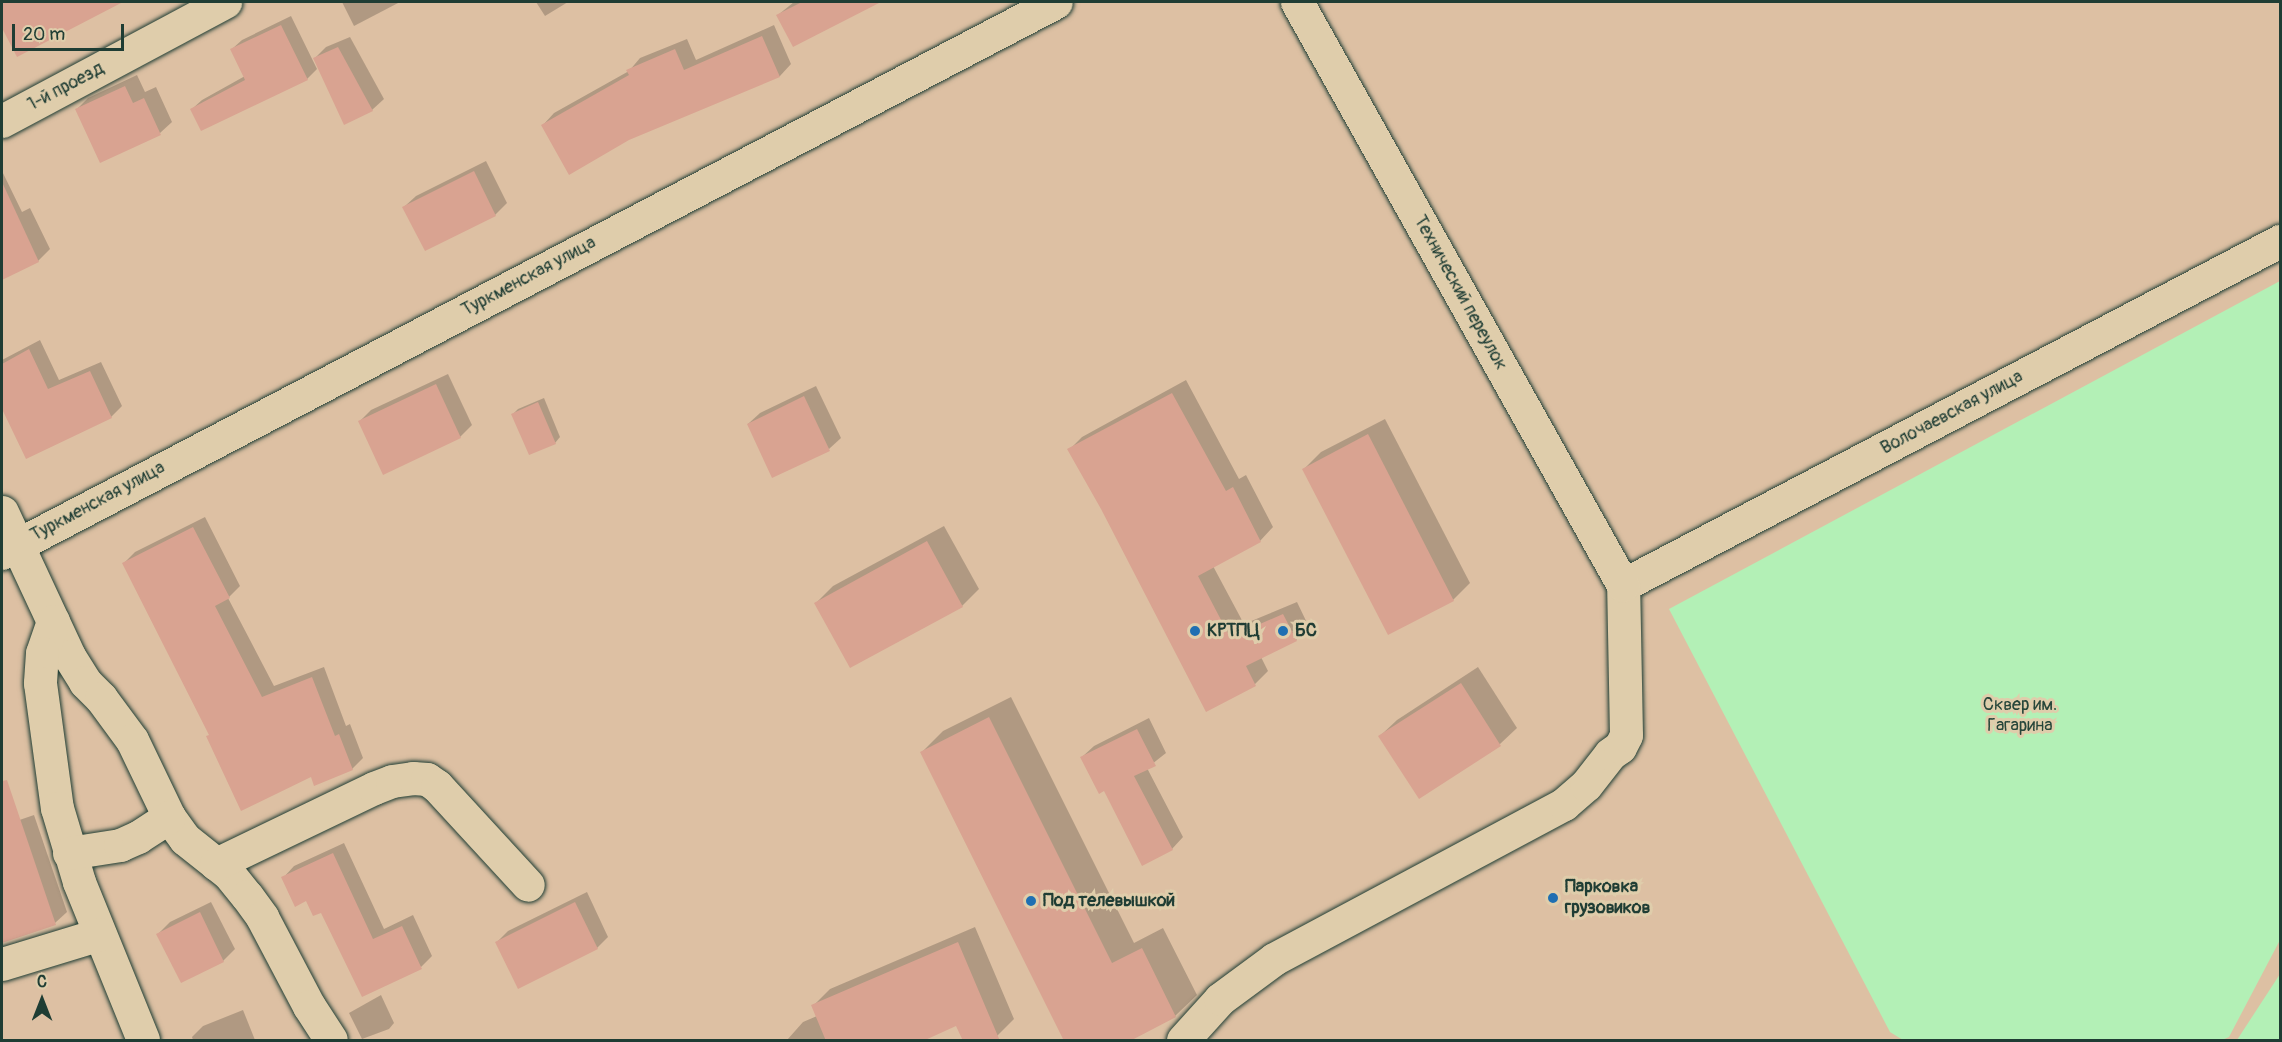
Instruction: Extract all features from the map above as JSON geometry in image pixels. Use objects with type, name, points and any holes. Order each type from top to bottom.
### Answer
[{"type":"street","name":"1-й проезд","points":[[2,121],[225,2]]},
{"type":"street","name":"Туркменская улица","points":[[10,549],[1056,2]]},
{"type":"street","name":"Технический переулок","points":[[1297,2],[1623,585]]},
{"type":"street","name":"Волочаевская улица","points":[[1623,585],[2280,241]]},
{"type":"street","points":[[2,512],[10,549],[53,621],[69,656],[85,682],[101,698],[132,740],[169,818],[185,839],[229,874],[262,917],[309,1006],[331,1041]]},
{"type":"street","points":[[1183,1041],[1220,999],[1274,959],[1564,804],[1586,785],[1610,754],[1620,747],[1626,735],[1623,585]]},
{"type":"street","points":[[53,621],[42,653],[40,683],[57,808],[69,853],[143,1041]]},
{"type":"street","points":[[216,864],[374,788],[392,781],[413,778],[428,779],[528,885]]},
{"type":"street","points":[[69,853],[120,845],[169,818]]},
{"type":"street","points":[[2,964],[100,934]]},
{"type":"green space","name":"Сквер им. Гагарина","points":[[2280,281],[2280,940],[2229,1037],[2222,1040],[1903,1040],[1890,1032],[1669,609]]},
{"type":"green space","points":[[2280,974],[2280,1040],[2237,1040]]},
{"type":"building","points":[[2,2],[123,2],[17,57],[2,28]]},
{"type":"building","points":[[802,2],[881,2],[793,47],[776,15]]},
{"type":"building","points":[[281,25],[308,80],[201,131],[190,109],[245,80],[230,49]]},
{"type":"building","points":[[762,36],[780,77],[629,140],[569,175],[541,125],[629,75],[626,70],[675,49],[684,70]]},
{"type":"building","points":[[338,47],[373,111],[344,125],[313,58]]},
{"type":"building","points":[[125,86],[133,103],[144,98],[161,135],[100,163],[75,109]]},
{"type":"building","points":[[474,171],[496,216],[425,251],[402,207]]},
{"type":"building","points":[[2,182],[39,262],[2,280]]},
{"type":"building","points":[[29,349],[48,389],[90,371],[112,418],[26,459],[2,409],[2,364]]},
{"type":"building","points":[[436,384],[461,438],[383,475],[358,421]]},
{"type":"building","points":[[1172,393],[1226,491],[1233,487],[1261,542],[1198,576],[1230,637],[1283,614],[1297,641],[1246,666],[1256,686],[1206,712],[1101,509],[1067,449]]},
{"type":"building","points":[[804,396],[830,451],[772,478],[747,424]]},
{"type":"building","points":[[538,402],[556,444],[529,455],[511,414]]},
{"type":"building","points":[[1368,434],[1454,601],[1388,635],[1302,469]]},
{"type":"building","points":[[193,527],[230,598],[215,606],[262,697],[312,677],[335,736],[339,734],[353,770],[314,786],[311,777],[241,811],[206,736],[209,735],[122,563]]},
{"type":"building","points":[[927,541],[963,607],[850,668],[814,603]]},
{"type":"building","points":[[1461,683],[1501,746],[1419,799],[1378,736]]},
{"type":"building","points":[[989,717],[1112,963],[1142,948],[1176,1017],[1130,1041],[1064,1041],[920,752]]},
{"type":"building","points":[[1137,729],[1156,766],[1134,776],[1173,850],[1142,866],[1104,791],[1099,794],[1080,757]]},
{"type":"building","points":[[7,780],[56,925],[2,943],[2,781]]},
{"type":"building","points":[[333,853],[373,939],[402,926],[422,969],[362,997],[321,913],[313,916],[306,901],[295,907],[281,877]]},
{"type":"building","points":[[575,902],[598,949],[518,989],[495,942]]},
{"type":"building","points":[[200,912],[224,962],[181,983],[156,934]]},
{"type":"building","points":[[958,942],[1000,1041],[963,1041],[956,1026],[923,1041],[826,1041],[811,1005]]},
{"type":"place","name":"КРТПЦ","points":[[1195,631]]},
{"type":"place","name":"БС","points":[[1283,631]]},
{"type":"place","name":"Парковка грузовиков","points":[[1553,898]]},
{"type":"place","name":"Под телевышкой","points":[[1031,901]]}]
